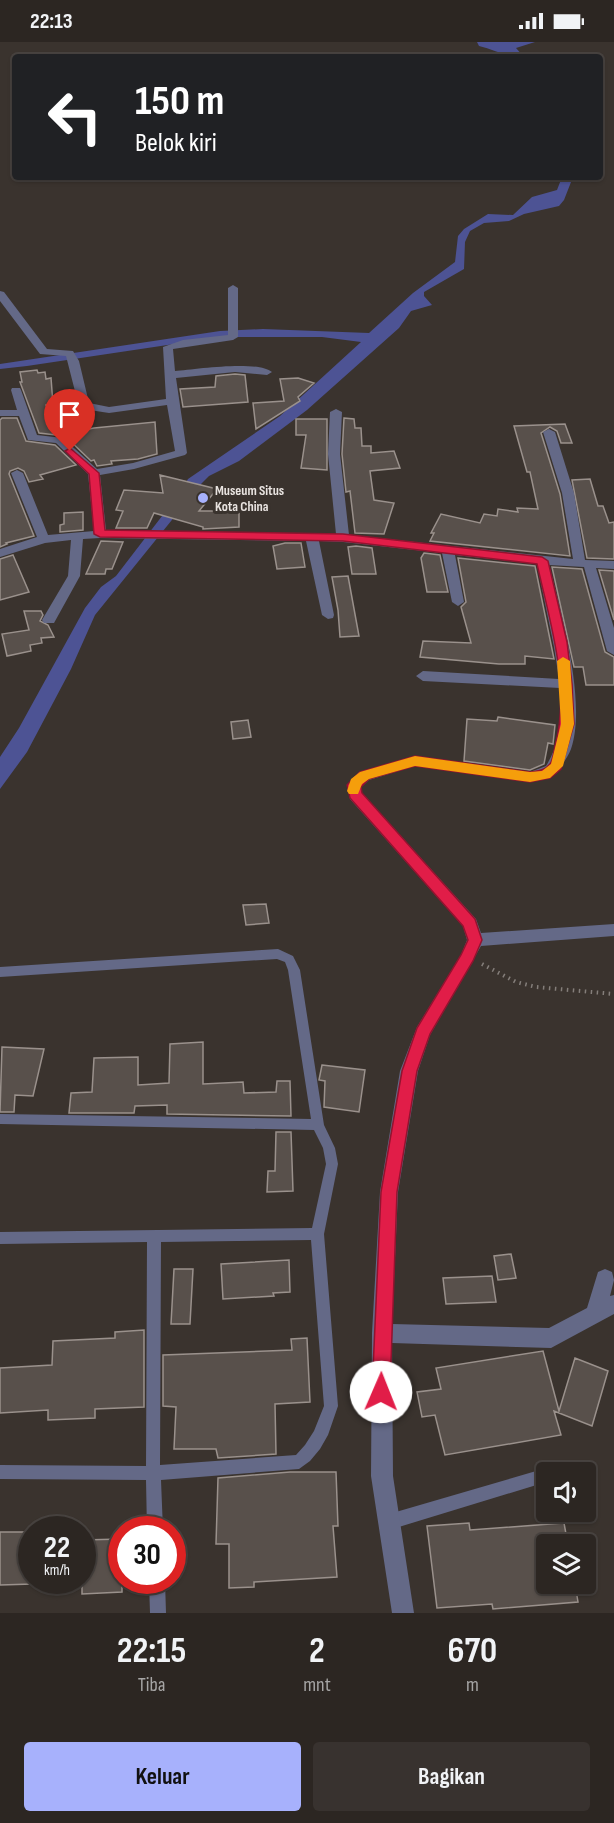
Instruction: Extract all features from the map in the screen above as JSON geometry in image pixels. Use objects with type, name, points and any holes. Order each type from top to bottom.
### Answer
[{"type":"street","points":[[94,473],[134,466],[181,453],[172,401],[169,346],[233,333],[233,288]]},
{"type":"street","points":[[0,294],[44,352],[72,357],[87,407],[109,410],[172,401]]},
{"type":"street","points":[[171,375],[235,369],[267,372]]},
{"type":"street","points":[[16,390],[32,438],[59,440],[94,473],[100,534]]},
{"type":"street","points":[[336,412],[334,454],[343,538]]},
{"type":"street","points":[[0,413],[23,413]]},
{"type":"street","points":[[549,432],[568,493],[585,564],[614,651]]},
{"type":"street","points":[[17,473],[44,539]]},
{"type":"street","points":[[0,553],[44,539],[100,534],[343,538],[542,561],[614,565]]},
{"type":"street","points":[[49,620],[74,576],[77,536]]},
{"type":"street","points":[[312,538],[328,615]]},
{"type":"street","points":[[448,550],[458,602]]},
{"type":"street","points":[[403,1613],[382,1476],[382,1333],[389,1192],[410,1071],[423,1032],[471,948],[470,923],[355,795],[354,785],[364,776],[415,761],[530,777],[546,775],[557,766],[568,724],[566,684],[561,642],[542,561]]},
{"type":"street","points":[[423,675],[566,684]]},
{"type":"street","points":[[471,948],[614,930]]},
{"type":"street","points":[[596,1312],[605,1278]]},
{"type":"street","points":[[382,1333],[551,1338],[614,1304]]},
{"type":"lane","points":[[0,972],[266,955],[284,956],[289,959],[294,970],[318,1125],[329,1148],[332,1164],[317,1233],[331,1406],[324,1431],[308,1454],[299,1462],[153,1473],[0,1472]]},
{"type":"lane","points":[[0,1119],[168,1120],[318,1125]]},
{"type":"lane","points":[[0,1238],[317,1233]]},
{"type":"lane","points":[[154,1237],[155,1516]]},
{"type":"lane","points":[[389,1522],[536,1478]]},
{"type":"lane","points":[[157,1594],[158,1613]]},
{"type":"path","points":[[471,948],[516,982],[536,987],[614,994]]},
{"type":"water","points":[[477,42],[535,42],[516,48],[521,54],[504,54],[479,46]]},
{"type":"water","points":[[561,180],[572,180],[564,200],[559,206],[524,214],[509,221],[484,223],[470,231],[465,242],[464,269],[424,292],[424,296],[432,305],[411,311],[399,328],[307,410],[239,461],[209,476],[201,484],[95,615],[71,669],[27,752],[0,789],[0,757],[19,728],[85,608],[101,587],[116,576],[188,479],[280,416],[361,342],[322,337],[221,337],[27,366],[0,369],[0,364],[220,331],[263,329],[369,333],[413,293],[455,262],[458,236],[464,229],[488,214],[513,215],[532,197],[557,190]]},
{"type":"building","points":[[37,370],[38,373],[45,372],[46,379],[51,378],[53,404],[46,405],[60,435],[94,428],[155,422],[157,454],[138,459],[111,461],[112,464],[97,466],[94,460],[91,461],[65,436],[39,433],[20,382],[22,382],[20,372]]},
{"type":"building","points":[[245,375],[248,402],[183,407],[180,389],[215,387],[216,376]]},
{"type":"building","points":[[298,378],[314,383],[298,397],[300,401],[256,429],[253,403],[284,401],[280,379]]},
{"type":"building","points":[[17,418],[26,441],[55,445],[76,465],[40,475],[43,479],[29,482],[24,471],[18,468],[10,471],[9,474],[34,536],[6,543],[0,547],[0,420]]},
{"type":"building","points":[[344,418],[354,419],[355,428],[361,428],[362,446],[371,446],[371,453],[394,451],[400,468],[370,471],[374,500],[394,503],[384,534],[355,533],[350,491],[346,492],[342,454]]},
{"type":"building","points":[[296,419],[327,419],[327,470],[301,468],[306,435],[296,435]]},
{"type":"building","points":[[565,424],[572,443],[561,443],[557,431],[550,427],[541,433],[560,494],[570,556],[430,541],[434,533],[431,533],[441,514],[480,523],[484,514],[497,516],[498,509],[518,512],[517,508],[538,509],[530,472],[527,472],[514,426]]},
{"type":"building","points":[[160,475],[217,489],[199,511],[239,511],[239,527],[203,529],[203,527],[154,513],[147,528],[116,528],[123,511],[116,510],[124,490],[163,493]]},
{"type":"building","points":[[590,479],[598,506],[603,506],[609,523],[614,522],[614,559],[587,558],[572,480]]},
{"type":"building","points":[[83,512],[83,530],[60,532],[60,525],[64,524],[64,513]]},
{"type":"building","points":[[101,541],[123,542],[112,569],[106,569],[105,574],[86,574]]},
{"type":"building","points":[[301,543],[305,567],[277,569],[273,546]]},
{"type":"building","points":[[348,547],[372,548],[376,574],[352,574]]},
{"type":"building","points":[[424,553],[440,555],[448,592],[427,592],[421,558]]},
{"type":"building","points":[[13,555],[29,592],[0,600],[0,559]]},
{"type":"building","points":[[458,558],[535,566],[554,659],[525,656],[525,664],[499,664],[420,657],[423,641],[471,643],[461,607],[466,602]]},
{"type":"building","points":[[552,567],[582,569],[605,652],[614,657],[614,685],[586,685],[583,667],[574,667]]},
{"type":"building","points":[[599,570],[614,571],[614,620]]},
{"type":"building","points":[[348,576],[359,636],[340,637],[332,577]]},
{"type":"building","points":[[24,611],[41,611],[43,615],[40,621],[48,625],[54,637],[41,638],[42,643],[30,645],[31,651],[7,656],[2,634],[29,630]]},
{"type":"building","points":[[498,717],[555,725],[553,744],[548,743],[544,764],[530,770],[464,761],[467,719],[497,721]]},
{"type":"building","points":[[248,720],[251,737],[233,739],[231,722]]},
{"type":"building","points":[[266,904],[269,923],[246,925],[243,905]]},
{"type":"building","points":[[203,1042],[203,1084],[243,1082],[244,1093],[276,1092],[277,1081],[290,1081],[291,1116],[167,1114],[167,1105],[135,1106],[134,1113],[69,1113],[71,1093],[92,1092],[94,1058],[138,1057],[138,1085],[169,1083],[170,1044]]},
{"type":"building","points":[[2,1047],[44,1049],[33,1096],[15,1095],[14,1112],[0,1112]]},
{"type":"building","points":[[322,1065],[365,1070],[359,1112],[324,1107],[325,1081],[319,1080]]},
{"type":"building","points":[[276,1132],[291,1132],[293,1191],[267,1192],[268,1171],[275,1171]]},
{"type":"building","points":[[511,1254],[516,1278],[498,1280],[494,1256]]},
{"type":"building","points":[[289,1260],[290,1292],[273,1293],[274,1296],[223,1299],[221,1264]]},
{"type":"building","points":[[174,1269],[193,1269],[190,1324],[171,1324]]},
{"type":"building","points":[[492,1276],[496,1302],[446,1304],[443,1278]]},
{"type":"building","points":[[144,1330],[144,1407],[95,1409],[95,1418],[48,1420],[48,1410],[0,1413],[0,1368],[52,1365],[53,1341],[115,1338],[115,1332]]},
{"type":"building","points":[[307,1338],[310,1402],[275,1404],[276,1454],[218,1458],[216,1449],[174,1449],[176,1407],[163,1406],[163,1355],[292,1350],[291,1339]]},
{"type":"building","points":[[543,1351],[559,1411],[575,1358],[608,1371],[592,1426],[554,1411],[561,1435],[445,1455],[435,1415],[422,1417],[417,1392],[441,1389],[436,1368]]},
{"type":"building","points":[[290,1472],[336,1472],[338,1526],[333,1526],[337,1577],[254,1582],[254,1587],[229,1588],[229,1544],[216,1544],[218,1478]]},
{"type":"building","points":[[469,1523],[470,1530],[564,1523],[566,1534],[536,1534],[536,1594],[577,1594],[578,1602],[493,1609],[492,1604],[437,1608],[427,1526]]},
{"type":"building","points":[[0,1532],[18,1532],[18,1584],[0,1585]]},
{"type":"building","points":[[108,1539],[108,1593],[96,1593],[96,1540]]},
{"type":"slow traffic","points":[[353,791],[356,782],[364,776],[415,761],[530,777],[546,775],[557,766],[568,724],[563,661]]},
{"type":"place","name":"Museum Situs Kota China","points":[[203,498]]},
{"type":"route","points":[[70,451],[94,473],[100,534],[343,538],[542,561],[561,642],[566,684],[568,724],[557,766],[546,775],[530,777],[415,761],[374,772],[364,776],[354,785],[355,795],[470,923],[475,940],[468,957],[423,1032],[410,1071],[389,1192],[381,1392]]}]
